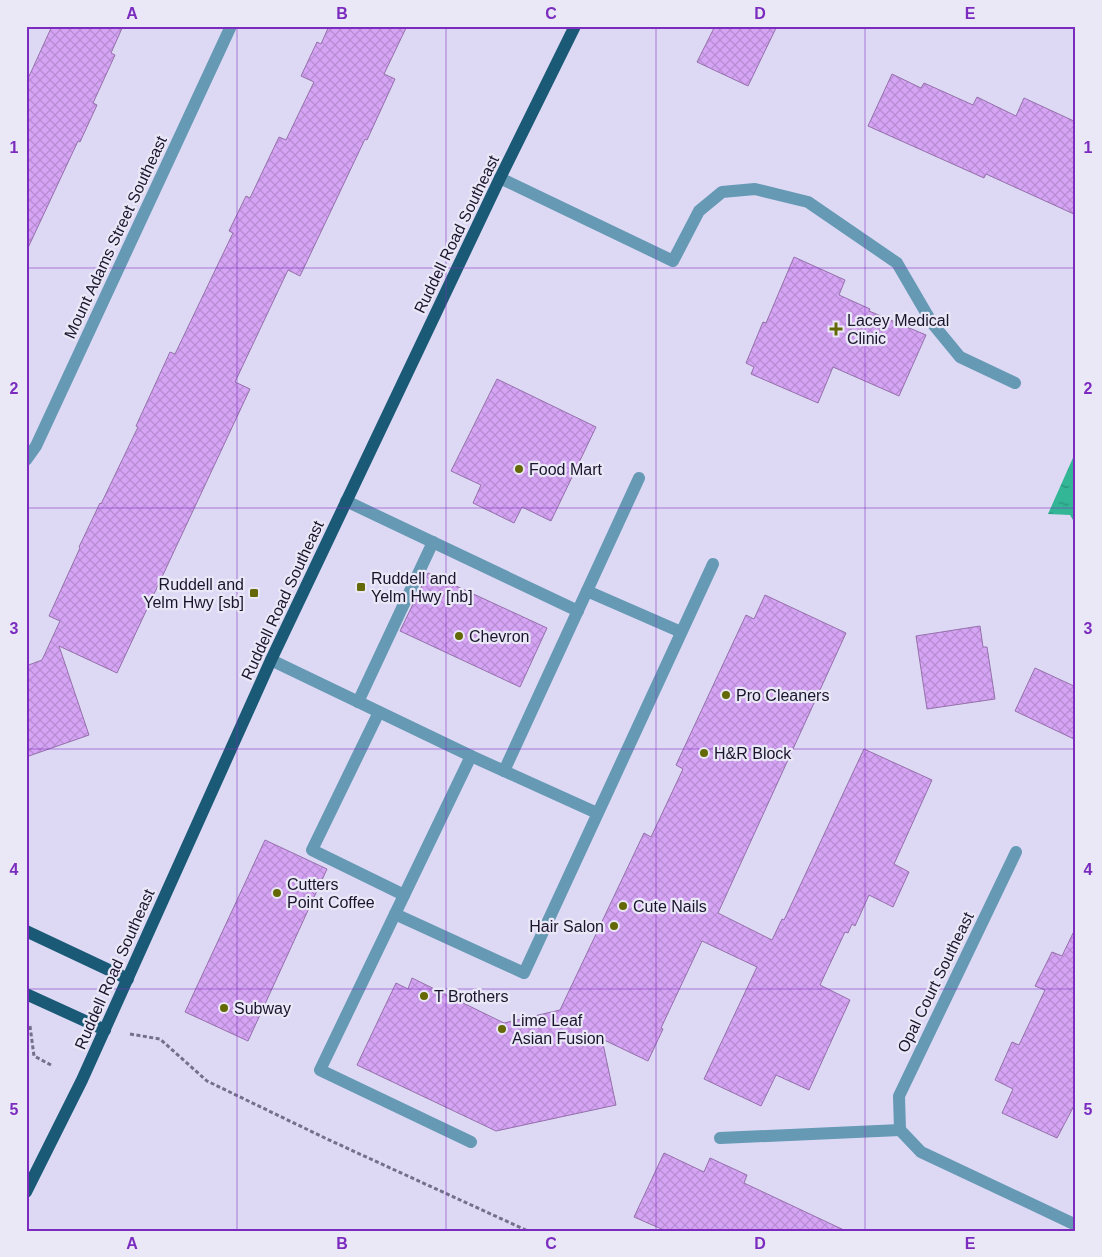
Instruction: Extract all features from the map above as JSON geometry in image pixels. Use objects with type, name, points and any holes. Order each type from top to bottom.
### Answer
[{"type":"main road","name":"Ruddell Road Southeast","points":[[26,1192],[105,1030],[271,660],[500,178],[575,26]]},
{"type":"main road","points":[[26,931],[128,979]]},
{"type":"main road","points":[[26,994],[105,1030]]},
{"type":"street","name":"Mount Adams Street Southeast","points":[[26,460],[36,446],[231,26]]},
{"type":"street","points":[[500,178],[673,260],[699,211],[722,192],[755,189],[808,202],[897,263],[932,323],[960,357],[1015,383]]},
{"type":"street","points":[[504,771],[640,478]]},
{"type":"street","points":[[346,501],[578,611]]},
{"type":"street","points":[[358,702],[432,542]]},
{"type":"street","points":[[395,914],[524,973],[713,564]]},
{"type":"street","points":[[587,591],[681,632]]},
{"type":"street","points":[[271,660],[471,756],[598,813]]},
{"type":"street","points":[[379,712],[312,850],[404,895]]},
{"type":"street","points":[[471,756],[320,1070],[471,1142]]},
{"type":"street","name":"Opal Court Southeast","points":[[900,1130],[899,1096],[1016,852]]},
{"type":"street","points":[[720,1138],[900,1130],[921,1152],[1076,1224]]},
{"type":"path","points":[[30,1026],[34,1056],[51,1065]]},
{"type":"path","points":[[105,1030],[160,1039],[207,1081],[327,1139],[528,1231]]},
{"type":"water","points":[[1076,451],[1076,525],[1070,515],[1048,514]]},
{"type":"building","points":[[52,26],[123,26],[111,53],[115,55],[93,103],[97,105],[26,252],[26,83]]},
{"type":"building","points":[[329,26],[407,26],[384,74],[395,79],[300,276],[288,270],[235,382],[250,389],[117,673],[59,646],[89,735],[26,757],[26,666],[42,660],[60,621],[49,616],[79,547],[138,427],[136,426],[170,352],[175,354],[233,233],[229,231],[246,196],[250,198],[279,137],[286,140],[314,82],[301,76],[317,42],[321,44]]},
{"type":"building","points":[[715,26],[777,26],[748,86],[697,62]]},
{"type":"building","points":[[892,74],[921,88],[924,83],[973,105],[977,97],[1016,116],[1024,98],[1076,122],[1076,215],[986,174],[984,178],[868,126]]},
{"type":"building","name":"Lacey Medical Clinic","points":[[794,257],[845,280],[839,295],[870,309],[869,311],[926,335],[899,396],[833,367],[818,403],[751,374],[754,367],[746,363],[763,322],[766,323]]},
{"type":"building","points":[[497,379],[596,427],[551,521],[522,507],[514,523],[473,503],[481,485],[451,471]]},
{"type":"building","points":[[428,573],[547,628],[520,687],[400,631]]},
{"type":"building","points":[[765,595],[846,633],[718,913],[772,940],[782,919],[784,920],[864,749],[932,780],[894,864],[909,872],[893,907],[869,895],[855,926],[852,924],[848,933],[845,932],[820,985],[850,1000],[809,1090],[776,1075],[761,1106],[704,1079],[757,967],[702,941],[661,1028],[663,1029],[648,1061],[602,1039],[616,1105],[496,1131],[357,1065],[396,983],[408,989],[412,978],[504,1023],[560,1010],[644,833],[651,837],[683,769],[676,765],[746,615],[754,619]]},
{"type":"building","points":[[980,626],[983,647],[987,647],[995,699],[927,709],[916,636]]},
{"type":"building","points":[[1035,668],[1076,687],[1076,740],[1015,711]]},
{"type":"building","points":[[265,840],[327,869],[248,1041],[185,1012]]},
{"type":"building","points":[[1076,927],[1076,1102],[1057,1138],[1002,1113],[1013,1089],[995,1080],[1012,1042],[1019,1045],[1045,990],[1035,986],[1052,952],[1062,956]]},
{"type":"building","points":[[664,1153],[704,1172],[710,1158],[747,1175],[744,1183],[846,1231],[666,1231],[634,1217]]},
{"type":"place","name":"Lacey Medical Clinic","points":[[836,329]]},
{"type":"place","name":"Food Mart","points":[[519,469]]},
{"type":"place","name":"Ruddell and Yelm Hwy [nb]","points":[[361,587]]},
{"type":"place","name":"Ruddell and Yelm Hwy [sb]","points":[[254,593]]},
{"type":"place","name":"Chevron","points":[[459,636]]},
{"type":"place","name":"Pro Cleaners","points":[[726,695]]},
{"type":"place","name":"H&R Block","points":[[704,753]]},
{"type":"place","name":"Cutters Point Coffee","points":[[277,893]]},
{"type":"place","name":"Cute Nails","points":[[623,906]]},
{"type":"place","name":"Hair Salon","points":[[614,926]]},
{"type":"place","name":"T Brothers","points":[[424,996]]},
{"type":"place","name":"Subway","points":[[224,1008]]},
{"type":"place","name":"Lime Leaf Asian Fusion","points":[[502,1029]]}]
